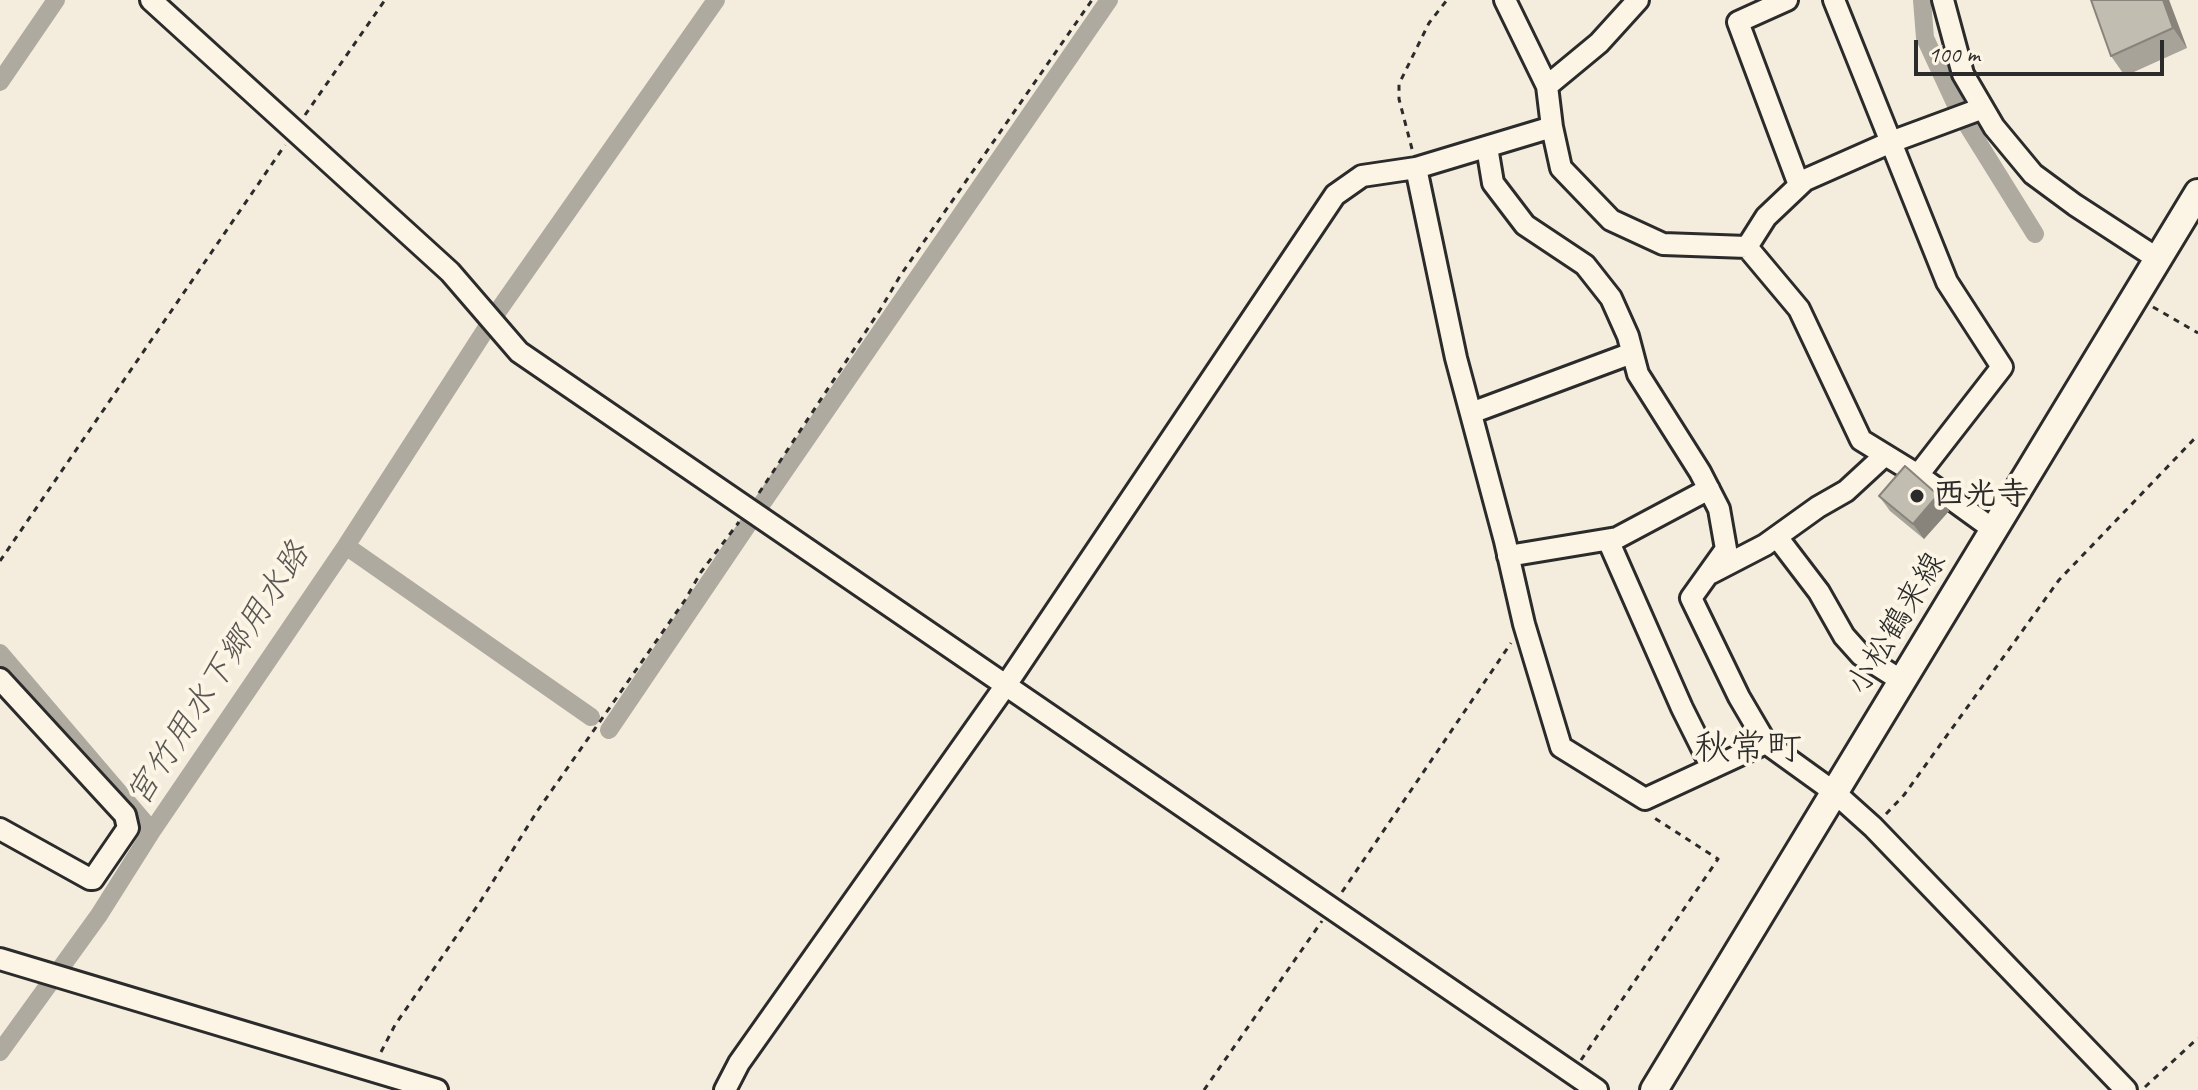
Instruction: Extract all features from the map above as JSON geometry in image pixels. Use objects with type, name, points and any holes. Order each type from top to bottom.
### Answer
[{"type":"main road","name":"小松鶴来線","points":[[1654,1090],[2198,193]]},
{"type":"street","points":[[151,0],[450,272],[519,352],[1597,1090]]},
{"type":"street","points":[[1505,0],[1547,86],[1561,168],[1611,220],[1663,244],[1747,247],[1799,309],[1861,440],[1918,475],[1994,530]]},
{"type":"street","points":[[1547,86],[1599,43],[1638,0]]},
{"type":"street","points":[[1787,0],[1738,22],[1799,185]]},
{"type":"street","points":[[1834,0],[1947,282],[2002,367],[1918,475]]},
{"type":"street","points":[[1943,0],[1963,74],[1994,127],[2033,174],[2158,259]]},
{"type":"street","points":[[1747,247],[1766,217],[1805,180],[1891,142],[1983,108]]},
{"type":"street","points":[[725,1090],[739,1063],[1006,685],[1335,195],[1362,176],[1416,168],[1552,127]]},
{"type":"street","points":[[1487,147],[1493,183],[1525,225],[1585,265],[1611,298],[1628,336],[1638,374],[1719,509],[1726,549],[1691,598],[1739,697],[1766,743],[1834,792],[1873,827],[2126,1090]]},
{"type":"street","points":[[1416,168],[1456,358],[1524,624],[1561,747],[1645,799],[1766,743]]},
{"type":"street","points":[[1471,413],[1632,353]]},
{"type":"street","points":[[1708,574],[1765,545],[1846,491],[1885,455]]},
{"type":"street","points":[[1508,556],[1617,538],[1709,489]]},
{"type":"street","points":[[1777,537],[1819,592],[1844,636],[1861,655],[1902,681]]},
{"type":"street","points":[[1608,540],[1712,768]]},
{"type":"street","points":[[0,679],[125,815],[128,828],[93,879],[0,829]]},
{"type":"street","points":[[0,959],[437,1090]]},
{"type":"path","points":[[0,561],[385,0]]},
{"type":"path","points":[[372,1070],[395,1025],[480,902],[538,810],[685,600],[701,572],[749,508],[900,276],[1092,0]]},
{"type":"path","points":[[1416,168],[1399,99],[1399,84],[1429,23],[1447,0]]},
{"type":"path","points":[[2136,296],[2198,333]]},
{"type":"path","points":[[1873,827],[1904,795],[2059,580],[2198,435]]},
{"type":"path","points":[[1204,1090],[1524,624]]},
{"type":"path","points":[[1572,1073],[1718,859],[1653,818],[1645,799]]},
{"type":"path","points":[[2142,1090],[2198,1038]]},
{"type":"building","points":[[2091,0],[2163,0],[2173,28],[2111,56]]},
{"type":"building","points":[[1905,466],[1938,495],[1913,524],[1879,496]]},
{"type":"waterway","points":[[0,82],[56,0]]},
{"type":"waterway","name":"宮竹用水下郷用水路","points":[[498,311],[716,0]]},
{"type":"waterway","points":[[761,505],[1109,0]]},
{"type":"waterway","points":[[1922,0],[1925,38],[1956,105]]},
{"type":"waterway","points":[[1966,123],[2035,234]]},
{"type":"waterway","name":"宮竹用水下郷用水路","points":[[0,1052],[99,915],[152,831],[346,546],[486,329]]},
{"type":"waterway","points":[[609,730],[749,523]]},
{"type":"waterway","points":[[346,546],[591,717]]},
{"type":"waterway","points":[[0,653],[152,831]]},
{"type":"place","name":"西光寺","points":[[1917,496]]},
{"type":"district","name":"秋常町","points":[[1748,750]]}]
